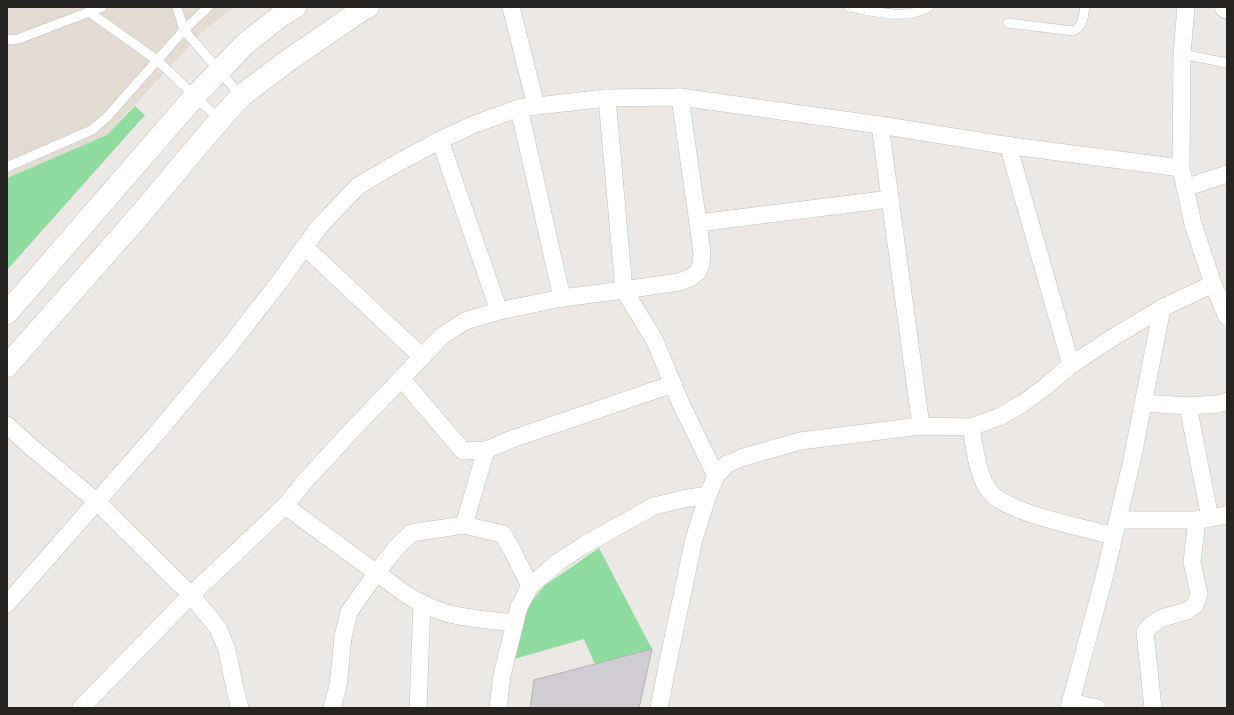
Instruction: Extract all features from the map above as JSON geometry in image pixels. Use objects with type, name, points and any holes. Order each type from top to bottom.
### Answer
[{"type":"main road","points":[[7,313],[196,96],[244,45],[279,17],[295,7]]},
{"type":"main road","points":[[7,366],[140,215],[241,96],[286,62],[368,7]]},
{"type":"street","points":[[511,7],[536,106]]},
{"type":"street","points":[[1186,7],[1182,54],[1181,168],[1193,224],[1213,284],[1227,317]]},
{"type":"street","points":[[7,604],[156,434],[228,348],[319,227],[358,186],[440,140],[475,124],[519,108],[607,98],[680,97],[880,125],[1008,145],[1181,168]]},
{"type":"street","points":[[81,708],[191,595],[285,506],[305,481],[442,336],[465,321],[499,311],[562,298],[679,282],[690,278],[698,272],[701,264],[702,253],[680,97]]},
{"type":"street","points":[[607,98],[624,290],[655,341],[681,404],[716,476]]},
{"type":"street","points":[[519,108],[562,298]]},
{"type":"street","points":[[880,125],[921,426]]},
{"type":"street","points":[[440,140],[499,311]]},
{"type":"street","points":[[1008,145],[1071,365]]},
{"type":"street","points":[[1186,188],[1227,174]]},
{"type":"street","points":[[698,223],[890,199]]},
{"type":"street","points":[[305,247],[422,357]]},
{"type":"street","points":[[659,708],[694,539],[708,495],[716,476],[728,464],[744,457],[800,442],[921,426],[971,427],[999,417],[1022,404],[1071,365],[1112,338],[1162,308],[1213,284]]},
{"type":"street","points":[[1097,708],[1070,705],[1132,460],[1162,308]]},
{"type":"street","points":[[401,378],[464,451],[486,450],[512,439],[673,384]]},
{"type":"street","points":[[1143,404],[1188,406],[1218,404],[1227,401]]},
{"type":"street","points":[[1153,708],[1145,632],[1151,625],[1162,618],[1187,611],[1195,605],[1199,594],[1192,562],[1203,519],[1188,406]]},
{"type":"street","points":[[7,425],[96,501],[191,595],[218,628],[227,650],[240,708]]},
{"type":"street","points":[[971,427],[979,469],[990,492],[1004,503],[1037,516],[1116,528],[1227,515]]},
{"type":"street","points":[[464,525],[486,450]]},
{"type":"street","points":[[498,708],[502,675],[519,607],[530,586],[558,562],[584,545],[654,506],[708,495]]},
{"type":"street","points":[[285,506],[407,595],[422,604],[449,614],[515,623]]},
{"type":"street","points":[[332,708],[338,686],[343,637],[349,612],[377,572],[396,548],[411,533],[464,525],[503,534],[530,586]]},
{"type":"street","points":[[418,708],[422,604]]},
{"type":"lane","points":[[7,38],[12,40],[18,39],[102,7]]},
{"type":"lane","points":[[177,7],[184,30],[241,96]]},
{"type":"lane","points":[[7,167],[92,130],[107,117],[184,30],[208,7]]},
{"type":"lane","points":[[849,7],[901,15],[916,13],[929,7]]},
{"type":"lane","points":[[1008,23],[1074,31],[1081,25],[1085,7]]},
{"type":"lane","points":[[89,12],[157,60],[220,120]]},
{"type":"lane","points":[[1182,54],[1227,63]]},
{"type":"shaded area","points":[[7,7],[233,8],[203,31],[107,135],[7,178]]},
{"type":"green space","points":[[135,106],[145,115],[7,270],[7,178],[107,135]]},
{"type":"green space","points":[[599,548],[652,649],[595,664],[584,639],[514,659],[527,607],[544,586]]},
{"type":"building","points":[[652,649],[639,708],[530,708],[534,680]]}]
